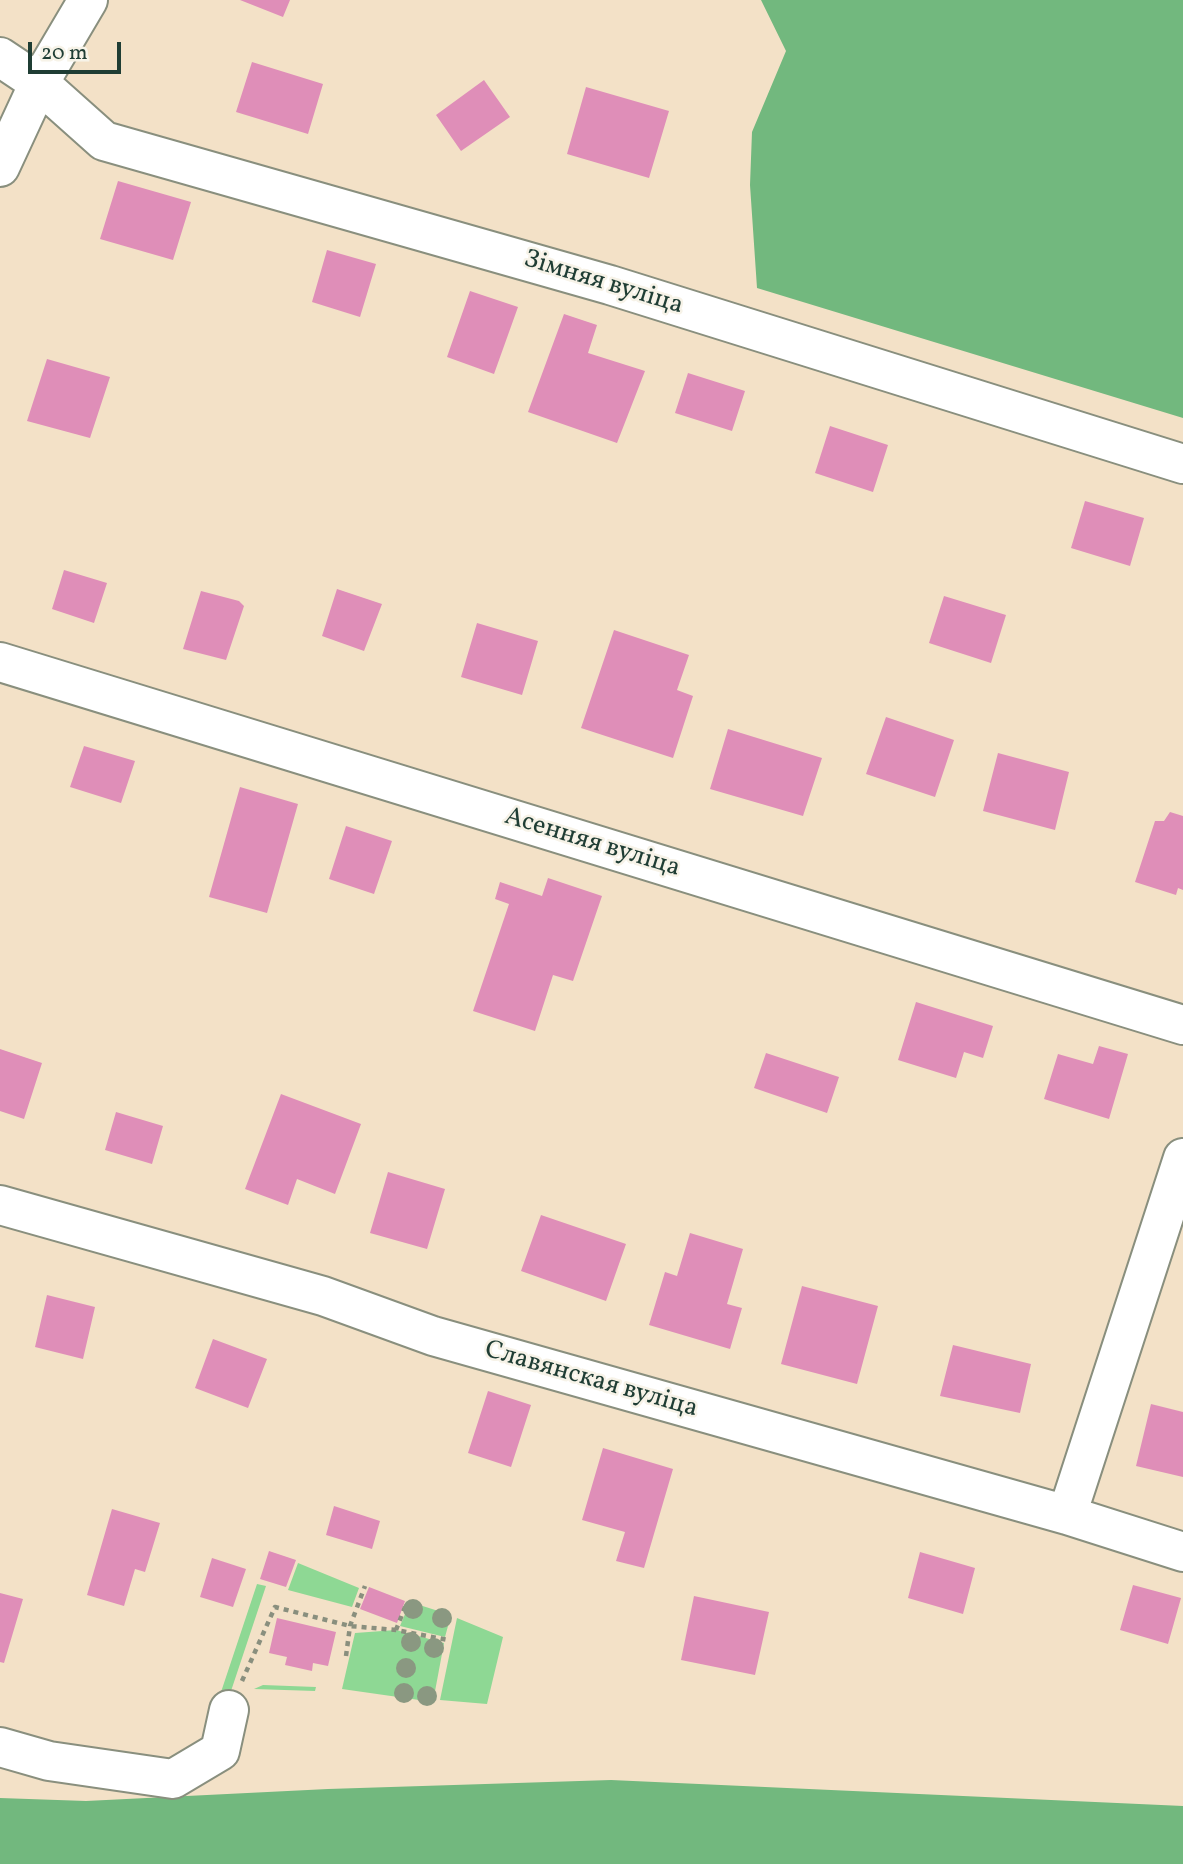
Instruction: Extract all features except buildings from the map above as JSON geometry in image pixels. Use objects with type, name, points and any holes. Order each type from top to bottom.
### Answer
[{"type":"street","points":[[0,167],[39,82],[88,0]]},
{"type":"street","name":"Зімняя вуліца","points":[[0,57],[39,82],[104,141],[610,285],[1183,464]]},
{"type":"street","name":"Асенняя вуліца","points":[[0,662],[1183,1025]]},
{"type":"street","points":[[1067,1515],[1183,1158]]},
{"type":"street","name":"Славянская вуліца","points":[[0,1205],[323,1296],[433,1336],[1067,1515],[1183,1552]]},
{"type":"street","points":[[0,1747],[49,1761],[173,1779],[220,1751],[229,1710]]},
{"type":"path","points":[[346,1656],[350,1626],[365,1586]]},
{"type":"path","points":[[396,1630],[407,1602]]},
{"type":"path","points":[[229,1710],[275,1607],[350,1626],[396,1630],[448,1640]]},
{"type":"green space","points":[[761,0],[1183,0],[1183,418],[757,288],[750,185],[752,132],[786,51]]},
{"type":"green space","points":[[298,1563],[359,1588],[352,1607],[288,1590]]},
{"type":"green space","points":[[257,1584],[266,1586],[230,1694],[220,1695]]},
{"type":"green space","points":[[410,1602],[451,1615],[445,1637],[400,1626]]},
{"type":"green space","points":[[457,1618],[503,1637],[487,1704],[440,1700]]},
{"type":"green space","points":[[396,1630],[444,1643],[433,1702],[342,1689],[355,1633]]},
{"type":"green space","points":[[263,1685],[316,1687],[315,1691],[254,1689]]},
{"type":"green space","points":[[611,1780],[1183,1806],[1183,1864],[0,1864],[0,1798],[86,1801],[328,1789]]}]
